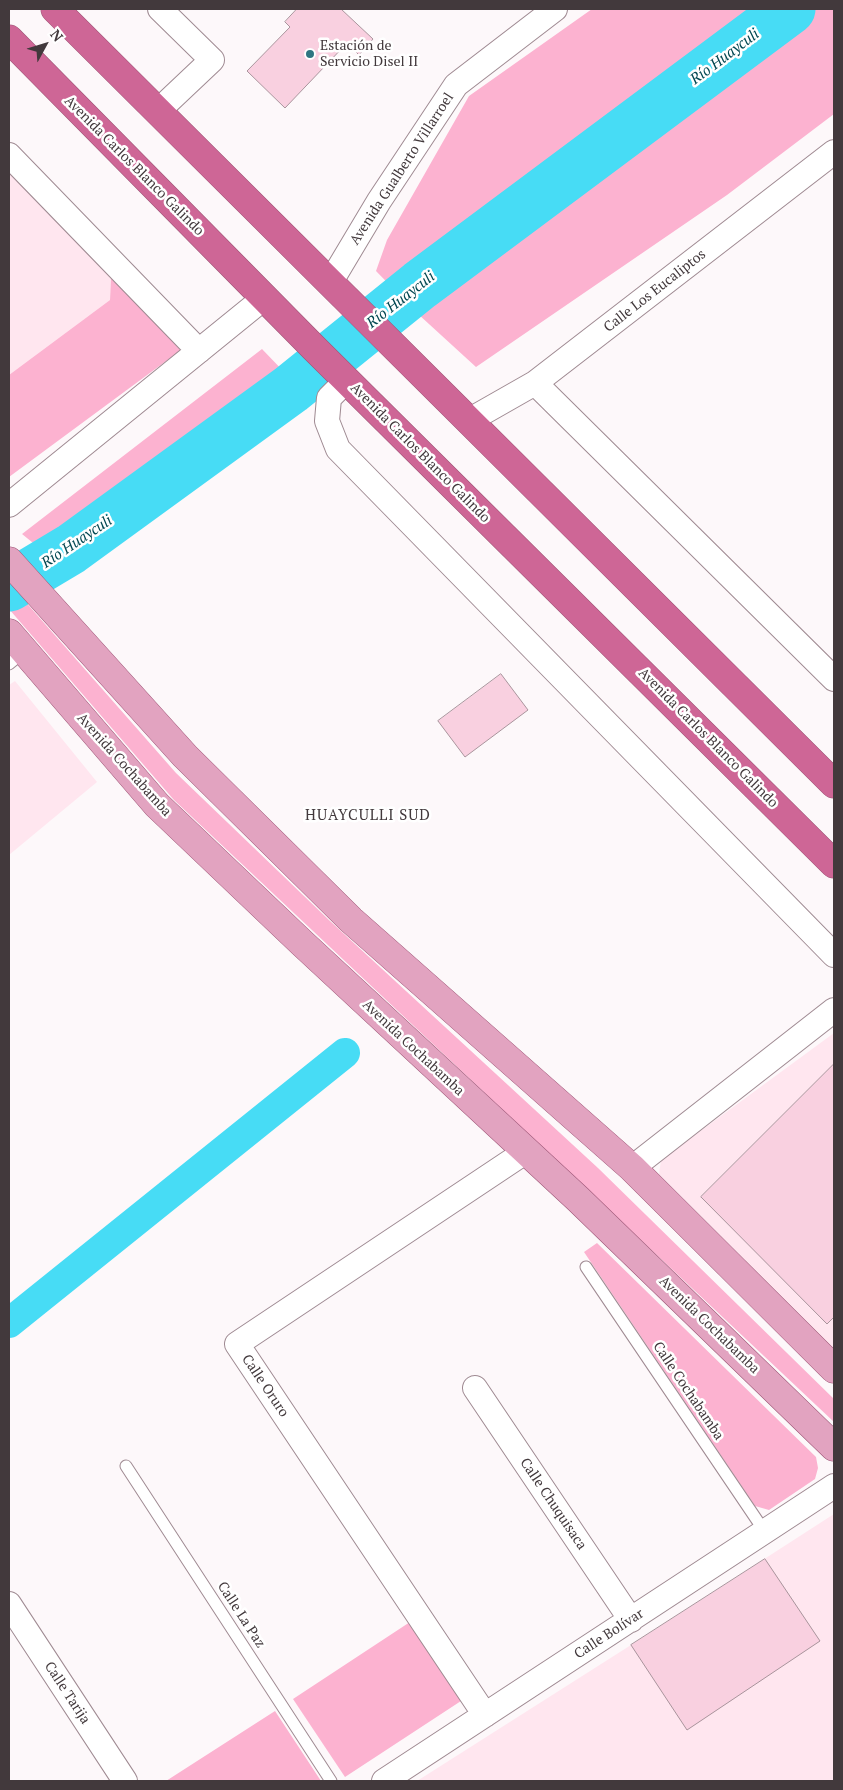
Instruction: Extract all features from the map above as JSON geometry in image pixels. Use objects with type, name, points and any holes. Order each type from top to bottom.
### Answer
[{"type":"highway","points":[[55,9],[834,784]]},
{"type":"highway","name":"Avenida Carlos Blanco Galindo","points":[[9,39],[264,298],[834,864]]},
{"type":"main road","points":[[11,563],[184,756],[344,913],[632,1168],[834,1369]]},
{"type":"main road","name":"Avenida Cochabamba","points":[[14,650],[158,805],[525,1152],[578,1199],[834,1447]]},
{"type":"street","points":[[158,111],[212,60],[160,9]]},
{"type":"street","name":"Avenida Gualberto Villarroel","points":[[330,283],[379,201],[456,85],[555,9]]},
{"type":"street","name":"Calle Los Eucaliptos","points":[[470,420],[535,383],[834,152]]},
{"type":"street","points":[[9,156],[199,351]]},
{"type":"street","points":[[9,505],[264,298]]},
{"type":"street","points":[[343,376],[329,398],[326,421],[338,449],[834,955]]},
{"type":"street","points":[[535,383],[834,679]]},
{"type":"street","points":[[632,1168],[834,1010]]},
{"type":"street","name":"Calle Oruro","points":[[485,1715],[237,1344],[525,1152]]},
{"type":"street","name":"Calle Chuquisaca","points":[[475,1388],[631,1620]]},
{"type":"street","name":"Calle Bolívar","points":[[384,1781],[834,1486]]},
{"type":"street","name":"Calle Tarija","points":[[9,1604],[125,1781]]},
{"type":"lane","name":"Calle Cochabamba","points":[[586,1268],[765,1532]]},
{"type":"lane","name":"Calle La Paz","points":[[126,1466],[331,1781]]},
{"type":"shaded area","points":[[592,9],[834,9],[834,114],[727,195],[476,367],[418,314],[376,271],[387,240],[469,96]]},
{"type":"shaded area","points":[[9,172],[111,278],[110,300],[9,375]]},
{"type":"shaded area","points":[[111,278],[181,350],[9,477],[9,375],[110,300]]},
{"type":"shaded area","points":[[262,349],[313,402],[69,572],[22,534]]},
{"type":"shaded area","points":[[9,583],[176,773],[330,921],[598,1168],[834,1399],[834,1422],[174,800],[9,609]]},
{"type":"shaded area","points":[[15,681],[97,782],[9,855],[9,685]]},
{"type":"shaded area","points":[[834,1033],[834,1349],[659,1174],[661,1160]]},
{"type":"shaded area","points":[[597,1243],[816,1457],[818,1468],[815,1479],[769,1510],[755,1506],[584,1252]]},
{"type":"shaded area","points":[[834,1514],[834,1781],[417,1781],[631,1645]]},
{"type":"shaded area","points":[[410,1622],[461,1701],[345,1777],[293,1699]]},
{"type":"shaded area","points":[[275,1711],[321,1781],[166,1781]]},
{"type":"building","points":[[297,9],[341,9],[373,39],[359,55],[347,43],[285,108],[247,71],[290,27],[285,22]]},
{"type":"building","points":[[501,674],[528,710],[465,757],[438,721]]},
{"type":"building","points":[[834,1064],[834,1317],[827,1324],[701,1197]]},
{"type":"building","points":[[765,1559],[820,1641],[687,1730],[631,1645]]},
{"type":"waterway","name":"Río Huayculi","points":[[9,586],[71,549],[291,389],[420,285],[790,9]]},
{"type":"waterway","points":[[9,1323],[345,1053]]},
{"type":"place","name":"Estación de Servicio Disel II","points":[[310,54]]},
{"type":"district","name":"HUAYCULLI SUD","points":[[368,816]]}]
